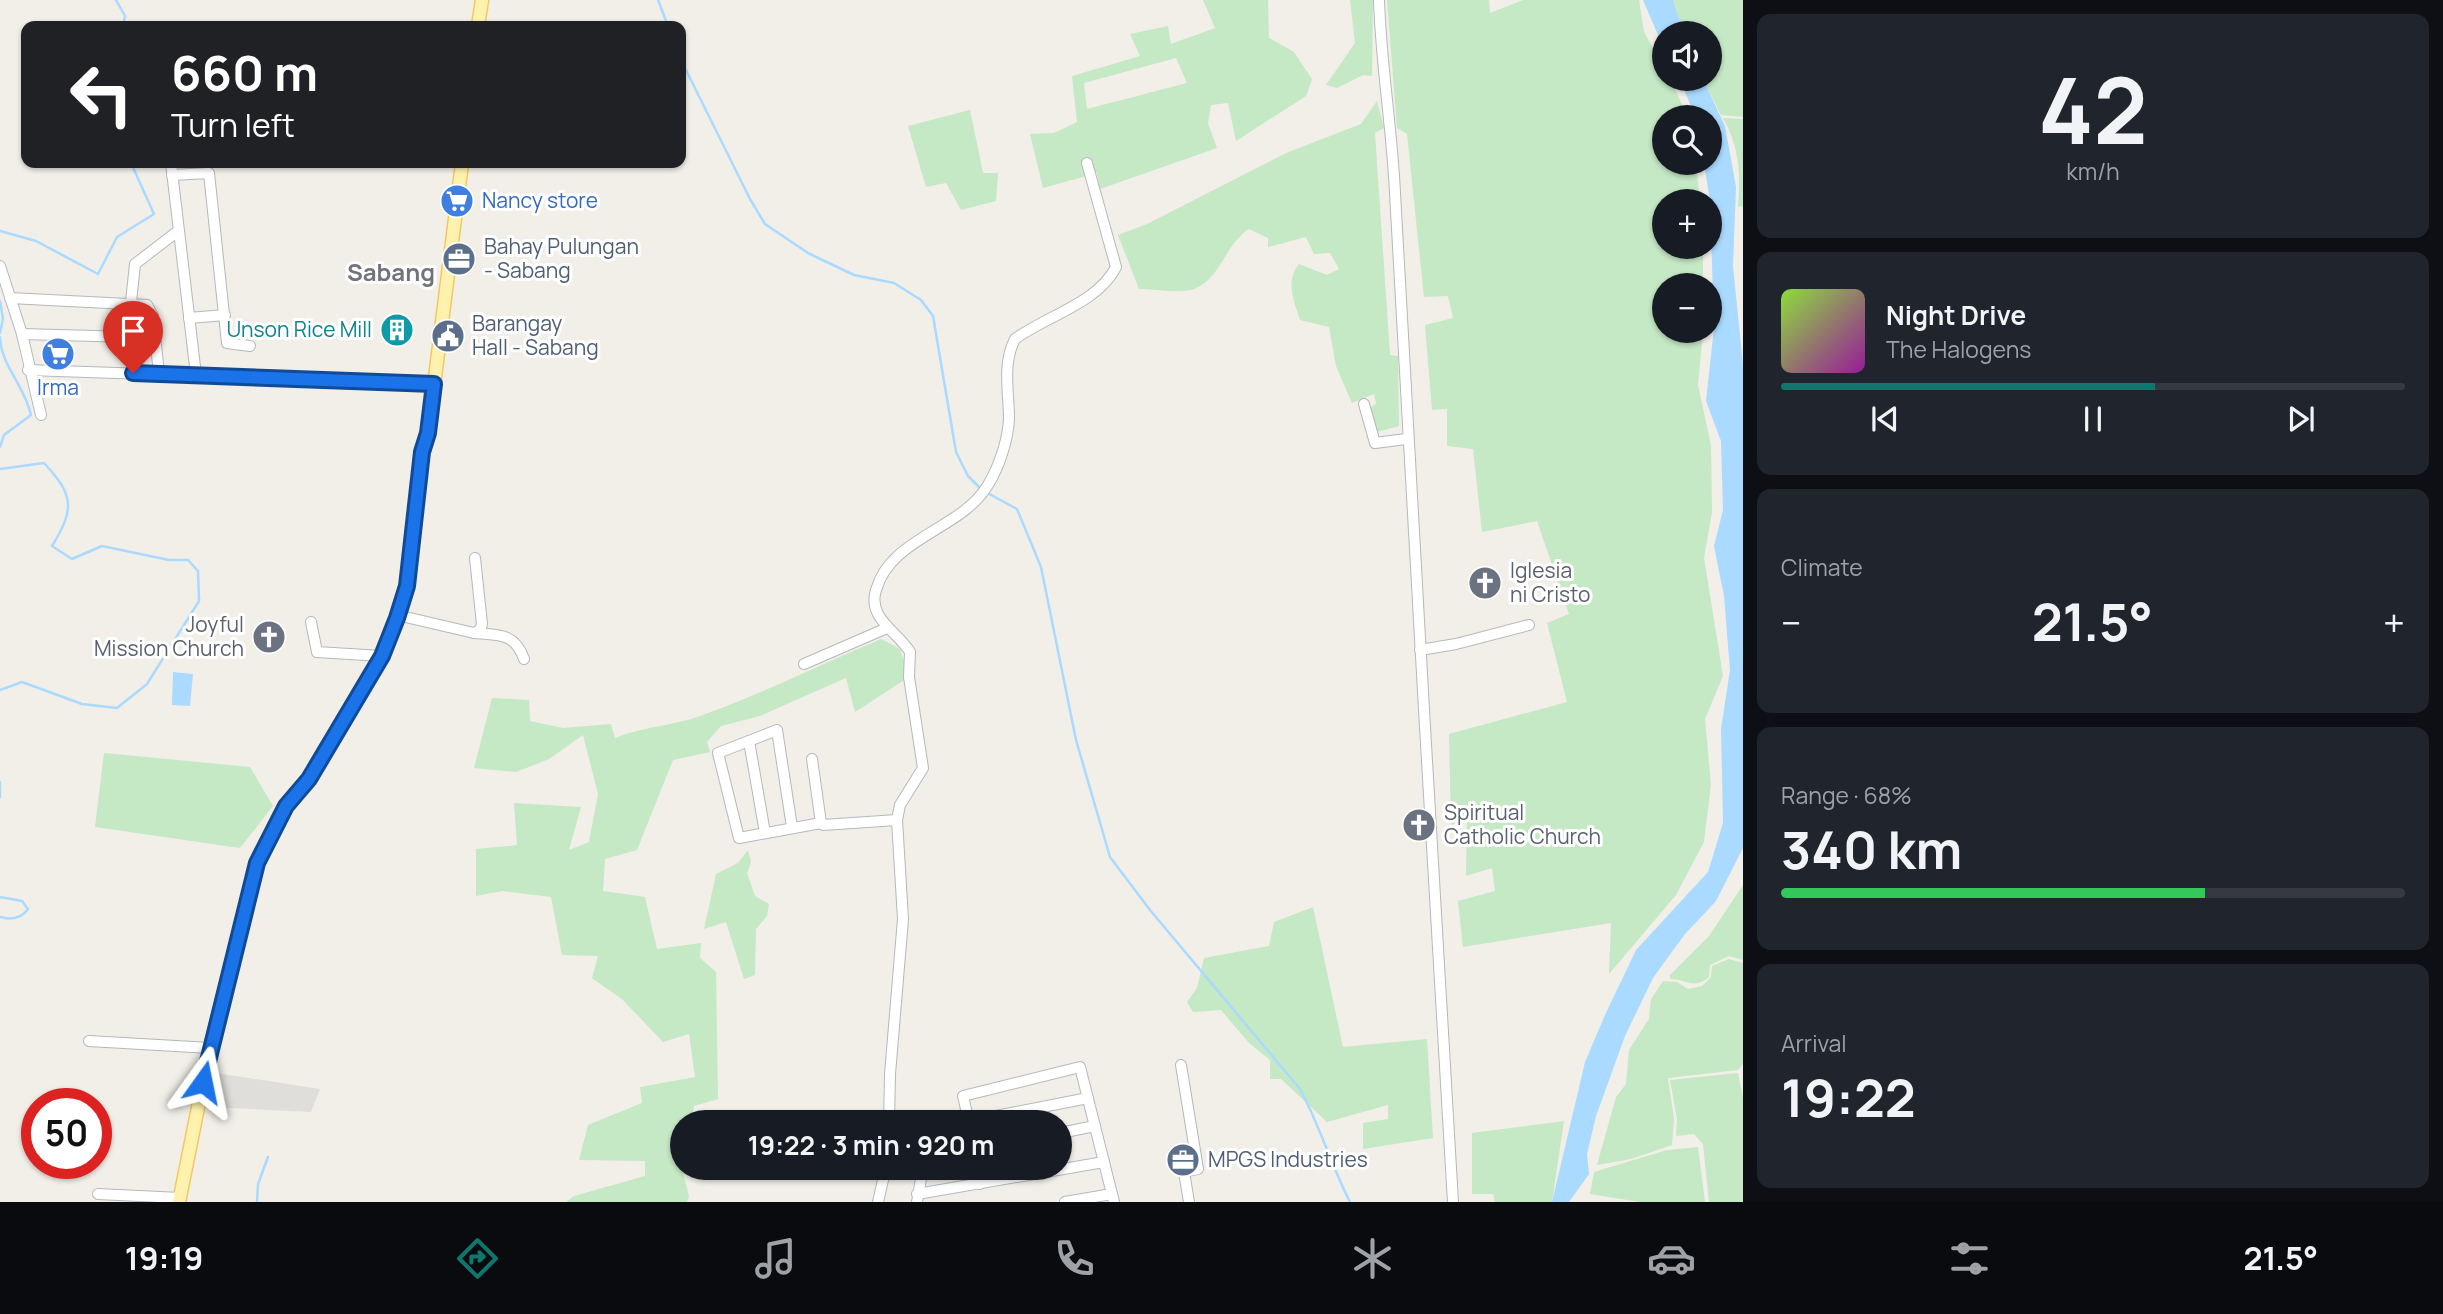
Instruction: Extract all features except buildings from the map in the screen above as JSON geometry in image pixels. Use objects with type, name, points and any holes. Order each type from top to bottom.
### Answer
[{"type":"main road","points":[[479,21],[482,0]]},
{"type":"main road","points":[[180,1200],[210,1048],[257,863],[286,806],[309,779],[382,656],[407,586],[422,452],[428,433],[461,168]]},
{"type":"street","points":[[1379,0],[1381,55],[1395,188],[1406,439],[1453,1202]]},
{"type":"street","points":[[890,1110],[895,1001],[903,919],[897,820],[900,806],[922,768],[922,751],[909,677],[910,652],[878,616],[874,603],[883,574],[896,556],[967,508],[988,485],[1007,440],[1007,366],[1014,340],[1079,302],[1110,279],[1116,267],[1087,163]]},
{"type":"street","points":[[171,168],[196,375]]},
{"type":"street","points":[[172,175],[209,173],[227,343],[250,346]]},
{"type":"street","points":[[131,302],[135,264],[178,231]]},
{"type":"street","points":[[0,267],[22,334],[41,415]]},
{"type":"street","points":[[10,298],[131,302],[146,305],[151,310],[159,374]]},
{"type":"street","points":[[189,318],[225,315]]},
{"type":"street","points":[[22,334],[131,337]]},
{"type":"street","points":[[29,370],[434,384]]},
{"type":"street","points":[[1364,404],[1376,443],[1406,439]]},
{"type":"street","points":[[474,633],[482,624],[475,558]]},
{"type":"street","points":[[397,615],[474,633],[509,636],[518,643],[524,659]]},
{"type":"street","points":[[311,622],[317,652],[382,656]]},
{"type":"street","points":[[1420,650],[1456,644],[1529,625]]},
{"type":"street","points":[[804,664],[887,628]]},
{"type":"street","points":[[792,827],[777,730],[718,753],[739,838],[821,823],[897,820]]},
{"type":"street","points":[[749,741],[765,833]]},
{"type":"street","points":[[812,759],[821,823]]},
{"type":"street","points":[[89,1041],[210,1048]]},
{"type":"street","points":[[1181,1065],[1198,1170],[1184,1172],[1189,1202]]},
{"type":"street","points":[[965,1110],[963,1096],[1080,1067],[1113,1198],[1065,1202]]},
{"type":"street","points":[[1025,1110],[1088,1098]]},
{"type":"street","points":[[1072,1131],[1095,1126]]},
{"type":"street","points":[[920,1180],[917,1198],[1104,1162]]},
{"type":"street","points":[[878,1202],[883,1180]]},
{"type":"street","points":[[980,1180],[981,1184]]},
{"type":"street","points":[[98,1194],[180,1200]]},
{"type":"shaded area","points":[[216,1073],[320,1089],[311,1112],[210,1107]]},
{"type":"green space","points":[[1203,0],[1268,0],[1269,38],[1294,52],[1312,79],[1306,96],[1236,141],[1228,103],[1211,105],[1208,123],[1217,148],[1100,189],[1097,173],[1043,188],[1030,134],[1054,133],[1077,122],[1072,76],[1140,56],[1130,34],[1168,26],[1171,44],[1215,28]],"holes":[[[1176,58],[1187,83],[1087,109],[1084,83]]]},
{"type":"green space","points":[[1350,0],[1373,0],[1372,76],[1363,75],[1337,88],[1326,85],[1355,43]]},
{"type":"green space","points":[[1387,0],[1489,0],[1490,13],[1523,0],[1639,0],[1644,32],[1652,46],[1652,91],[1676,91],[1682,105],[1652,105],[1652,175],[1697,175],[1699,189],[1652,189],[1652,259],[1703,259],[1703,273],[1652,273],[1652,343],[1702,343],[1698,385],[1711,445],[1712,512],[1704,558],[1723,676],[1705,719],[1711,785],[1704,842],[1676,895],[1609,974],[1611,923],[1463,947],[1458,901],[1495,891],[1492,868],[1466,876],[1467,818],[1451,825],[1449,734],[1567,702],[1547,623],[1569,614],[1537,521],[1482,532],[1473,449],[1447,446],[1447,409],[1432,410],[1425,325],[1453,318],[1448,296],[1424,297],[1407,134],[1397,128]]},
{"type":"green space","points":[[1673,0],[1743,0],[1743,117],[1722,115],[1722,105],[1716,105],[1709,91],[1722,91],[1722,21],[1680,21]]},
{"type":"green space","points":[[1377,101],[1384,128],[1375,133],[1390,355],[1398,356],[1399,426],[1377,432],[1370,409],[1376,403],[1374,394],[1352,403],[1336,366],[1329,327],[1300,320],[1293,298],[1292,277],[1299,264],[1327,275],[1339,269],[1330,253],[1314,254],[1306,237],[1268,247],[1268,238],[1249,229],[1234,243],[1211,278],[1194,289],[1139,289],[1118,235],[1147,224],[1286,153],[1361,124]]},
{"type":"green space","points":[[970,110],[983,173],[998,173],[996,201],[961,210],[946,183],[926,187],[908,126]]},
{"type":"green space","points":[[1723,118],[1743,119],[1743,206],[1738,207],[1738,161],[1733,139]]},
{"type":"green space","points":[[881,639],[900,649],[909,677],[855,712],[846,678],[760,716],[721,726],[707,742],[710,752],[673,760],[637,850],[605,859],[603,891],[645,897],[657,949],[701,943],[700,958],[716,972],[718,1099],[694,1106],[693,1110],[670,1110],[670,1180],[685,1180],[689,1197],[687,1202],[566,1202],[574,1196],[645,1176],[645,1161],[579,1160],[588,1125],[642,1103],[640,1087],[695,1077],[689,1034],[663,1042],[623,1000],[592,978],[598,956],[562,955],[551,897],[502,891],[476,896],[476,849],[517,845],[514,803],[581,807],[569,850],[589,842],[598,794],[583,735],[549,759],[516,772],[474,768],[492,698],[529,700],[530,721],[563,728],[611,724],[615,738],[682,722],[748,697]]},
{"type":"green space","points":[[104,753],[250,767],[273,806],[240,848],[95,827]]},
{"type":"green space","points":[[748,850],[751,862],[747,873],[755,896],[769,904],[767,916],[756,929],[755,975],[744,979],[726,922],[704,929],[716,874],[738,863]]},
{"type":"green space","points":[[1743,885],[1743,960],[1729,956],[1710,965],[1709,977],[1699,983],[1670,979],[1670,975],[1709,936]]},
{"type":"green space","points":[[1313,907],[1343,1047],[1427,1039],[1433,1138],[1363,1149],[1363,1123],[1388,1119],[1388,1105],[1327,1122],[1281,1079],[1270,1079],[1270,1060],[1249,1043],[1221,1010],[1193,1012],[1187,1002],[1197,988],[1204,958],[1269,946],[1274,922]]},
{"type":"green space","points":[[1729,959],[1743,963],[1743,1064],[1738,1070],[1668,1078],[1674,1119],[1672,1145],[1631,1159],[1597,1165],[1616,1097],[1626,1084],[1629,1050],[1649,1019],[1651,999],[1663,981],[1677,982],[1688,989],[1702,986],[1711,977],[1712,966]]},
{"type":"green space","points":[[1738,1073],[1743,1098],[1743,1202],[1709,1202],[1703,1144],[1694,1134],[1676,1136],[1677,1119],[1670,1080]]},
{"type":"green space","points":[[1564,1121],[1552,1202],[1495,1202],[1493,1194],[1472,1194],[1472,1133]]},
{"type":"green space","points":[[1698,1147],[1705,1202],[1640,1202],[1590,1194],[1594,1172],[1667,1150]]},
{"type":"water","points":[[1643,0],[1673,0],[1680,21],[1652,21]]},
{"type":"water","points":[[1684,91],[1709,91],[1715,105],[1691,105]]},
{"type":"water","points":[[1722,120],[1736,187],[1733,266],[1743,365],[1743,848],[1716,901],[1685,934],[1653,978],[1625,1036],[1596,1116],[1587,1154],[1589,1174],[1569,1202],[1552,1202],[1585,1062],[1605,1015],[1636,950],[1708,872],[1723,823],[1721,729],[1730,670],[1724,596],[1714,546],[1723,510],[1721,441],[1706,401],[1712,343],[1722,343],[1722,273],[1712,273],[1712,259],[1722,259],[1722,189],[1708,189],[1706,175],[1722,175]]},
{"type":"water","points":[[173,672],[193,674],[190,706],[172,705]]},
{"type":"waterway","points":[[116,0],[125,16],[124,21]]},
{"type":"waterway","points":[[658,0],[666,21]]},
{"type":"waterway","points":[[686,70],[765,224],[808,253],[854,275],[894,283],[921,300],[933,316],[956,452],[968,476],[982,490],[1017,509],[1041,567],[1076,740],[1110,857],[1150,910],[1300,1089],[1350,1202]]},
{"type":"waterway","points":[[0,231],[36,241],[98,274],[117,237],[154,214],[133,168]]},
{"type":"waterway","points":[[0,301],[3,319],[0,333]]},
{"type":"waterway","points":[[0,337],[4,357],[31,415],[4,435],[0,447]]},
{"type":"waterway","points":[[0,469],[44,463],[61,484],[68,503],[67,512],[65,522],[52,546],[72,559],[102,546],[169,560],[188,560],[198,571],[199,601],[147,684],[117,708],[82,704],[22,682],[0,690]]},
{"type":"waterway","points":[[0,782],[0,797]]},
{"type":"waterway","points":[[0,897],[22,901],[28,909],[16,918],[0,917]]},
{"type":"waterway","points":[[257,1202],[258,1184],[268,1157]]},
{"type":"place","name":"Nancy store","points":[[457,201]]},
{"type":"place","name":"Bahay Pulungan - Sabang","points":[[459,259]]},
{"type":"place","name":"Unson Rice Mill","points":[[397,330]]},
{"type":"place","name":"Barangay Hall - Sabang","points":[[448,336]]},
{"type":"place","name":"Irma","points":[[58,354]]},
{"type":"place","name":"Iglesia ni Cristo","points":[[1485,583]]},
{"type":"place","name":"Joyful Mission Church","points":[[269,637]]},
{"type":"place","name":"Spiritual Catholic Church","points":[[1419,825]]},
{"type":"place","name":"MPGS Industries","points":[[1183,1160]]},
{"type":"district","name":"Sabang","points":[[391,273]]},
{"type":"route","points":[[133,373],[434,384],[428,433],[422,452],[407,586],[397,618],[382,656],[309,779],[286,806],[257,863],[203,1082]]}]
